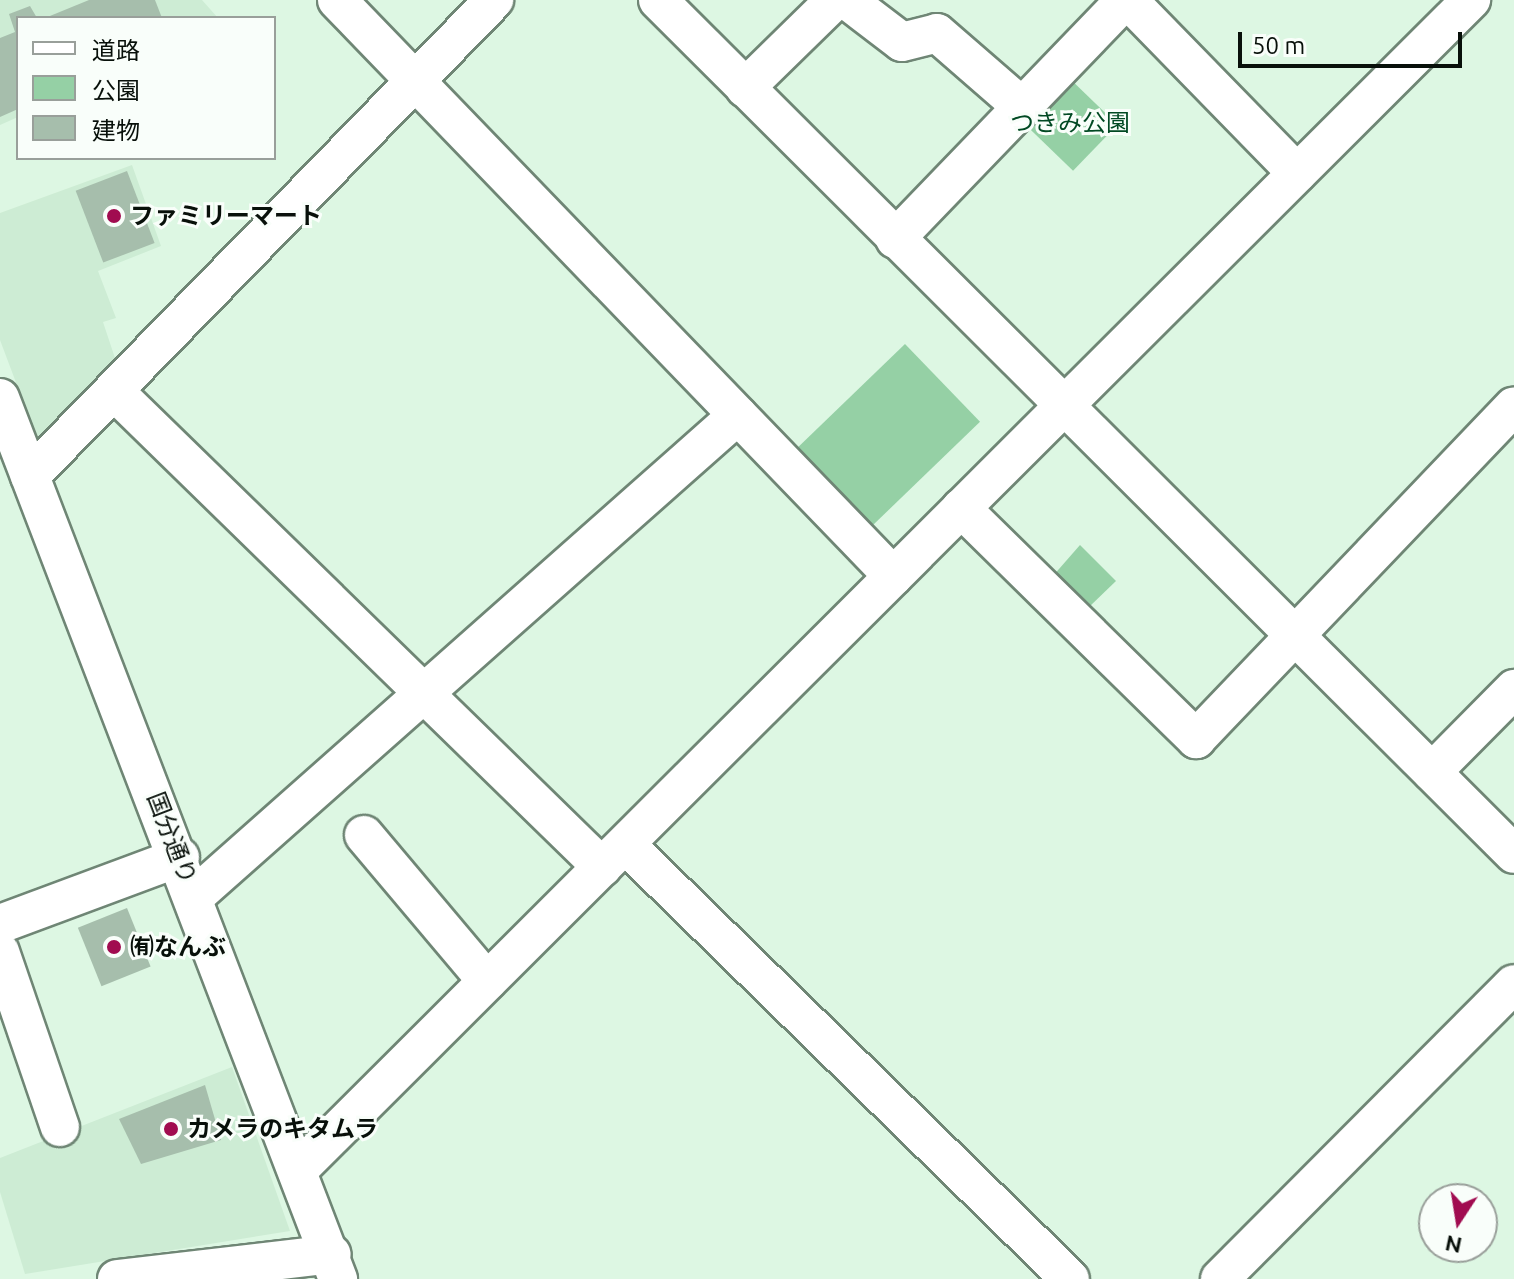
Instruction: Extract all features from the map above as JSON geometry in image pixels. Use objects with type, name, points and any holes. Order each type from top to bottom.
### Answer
[{"type":"street","points":[[337,0],[893,576]]},
{"type":"street","points":[[30,476],[494,0]]},
{"type":"street","points":[[745,88],[835,0]]},
{"type":"street","points":[[847,0],[902,42],[937,33],[1022,107]]},
{"type":"street","points":[[895,239],[1126,0],[1297,173]]},
{"type":"street","points":[[301,1167],[1471,0]]},
{"type":"street","points":[[680,7],[745,88],[1061,409],[1514,854]]},
{"type":"street","points":[[114,391],[420,693],[614,855],[1070,1279]]},
{"type":"street","name":"国分通り","points":[[0,398],[301,1167],[335,1266]]},
{"type":"street","points":[[961,508],[1196,739],[1514,407]]},
{"type":"street","points":[[195,896],[420,693],[738,415]]},
{"type":"street","points":[[1432,772],[1514,689]]},
{"type":"street","points":[[364,835],[487,981]]},
{"type":"street","points":[[0,924],[180,857]]},
{"type":"street","points":[[0,952],[60,1127]]},
{"type":"street","points":[[1220,1279],[1510,995]]},
{"type":"street","points":[[117,1279],[335,1266]]},
{"type":"shaded area","points":[[0,0],[202,0],[216,16],[16,16],[16,118],[0,125]]},
{"type":"shaded area","points":[[132,165],[161,246],[98,271],[116,318],[103,322],[117,364],[38,441],[0,340],[0,213]]},
{"type":"shaded area","points":[[232,1067],[290,1231],[25,1274],[0,1192],[0,1158]]},
{"type":"green space","name":"つきみ公園","points":[[1065,74],[1118,125],[1073,171],[1021,120]]},
{"type":"green space","points":[[905,344],[980,422],[871,527],[796,450]]},
{"type":"green space","points":[[1080,545],[1116,581],[1088,608],[1052,577]]},
{"type":"building","points":[[89,0],[155,0],[161,16],[50,16]]},
{"type":"building","points":[[30,6],[36,16],[16,16],[16,110],[0,117],[0,38],[15,32],[9,14]]},
{"type":"building","name":"ファミリーマート","points":[[127,171],[155,243],[103,263],[76,191]]},
{"type":"building","name":"㈲なんぶ","points":[[127,908],[151,966],[101,986],[78,928]]},
{"type":"building","name":"カメラのキタムラ","points":[[205,1085],[221,1140],[141,1164],[119,1119]]},
{"type":"place","name":"ファミリーマート","points":[[114,216]]},
{"type":"place","name":"㈲なんぶ","points":[[114,947]]},
{"type":"place","name":"カメラのキタムラ","points":[[171,1129]]}]
